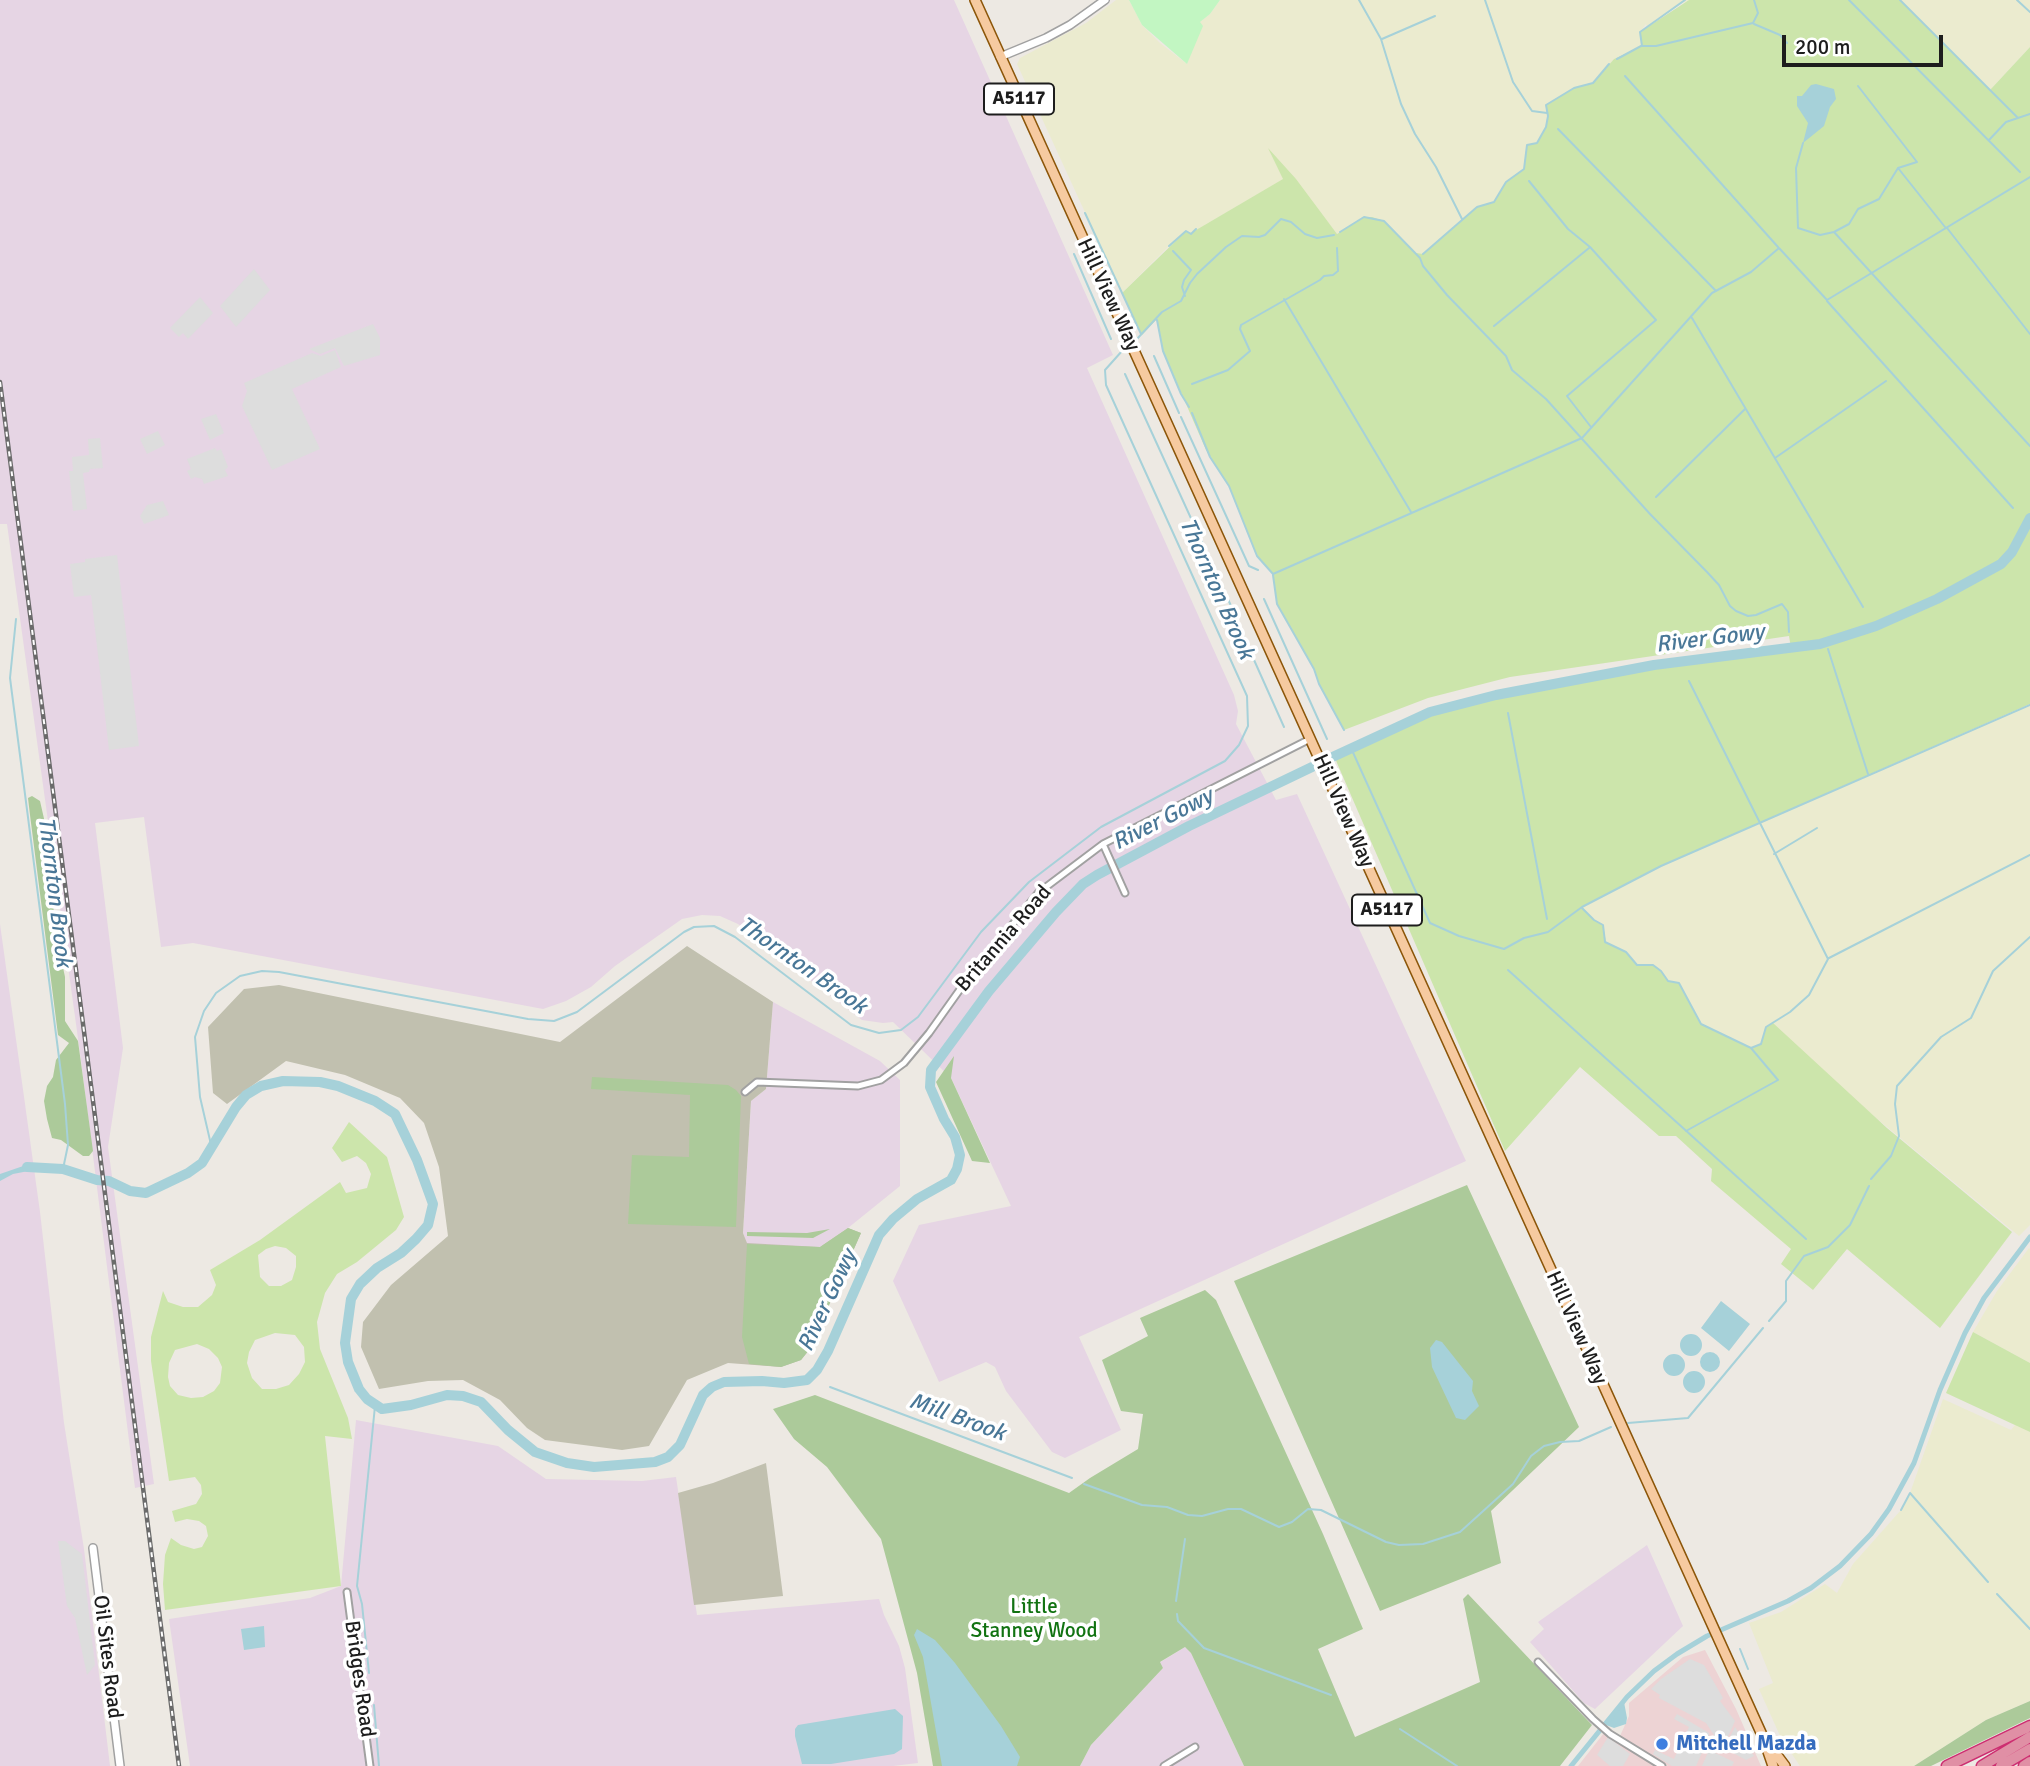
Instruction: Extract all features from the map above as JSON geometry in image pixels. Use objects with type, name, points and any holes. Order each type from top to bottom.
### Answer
[{"type":"highway","points":[[1947,1766],[2030,1726]]},
{"type":"highway","points":[[1982,1766],[2030,1737]]},
{"type":"highway","points":[[2001,1766],[2030,1749]]},
{"type":"highway","points":[[2024,1766],[2030,1762]]},
{"type":"main road","name":"Hill View Way","points":[[975,0],[1763,1737],[1773,1766]]},
{"type":"main road","name":"Hill View Way","points":[[1763,1737],[1785,1766]]},
{"type":"street","points":[[1000,57],[1070,25],[1105,0]]},
{"type":"street","name":"Britannia Road","points":[[745,1092],[757,1082],[858,1086],[881,1080],[904,1063],[1038,893],[1103,844],[1310,739]]},
{"type":"street","points":[[1103,844],[1125,893]]},
{"type":"street","name":"Oil Sites Road","points":[[93,1548],[120,1766]]},
{"type":"street","name":"Bridges Road","points":[[347,1592],[370,1766]]},
{"type":"street","points":[[1538,1662],[1593,1720],[1610,1734],[1662,1766]]},
{"type":"street","points":[[1164,1766],[1195,1746]]},
{"type":"shaded area","points":[[0,0],[954,0],[1113,355],[1087,368],[1234,695],[1238,711],[1236,724],[1276,800],[1297,794],[1466,1161],[1079,1337],[1121,1430],[1065,1458],[1052,1452],[1006,1391],[995,1367],[986,1362],[939,1382],[893,1281],[919,1225],[1011,1206],[951,1078],[893,1022],[862,1020],[738,924],[720,916],[702,915],[682,919],[615,966],[591,987],[566,1001],[543,1009],[193,943],[161,947],[144,817],[95,823],[123,1048],[108,1147],[154,1484],[135,1488],[80,1053],[7,524],[0,524]]},
{"type":"shaded area","points":[[254,269],[270,290],[236,327],[220,306]]},
{"type":"shaded area","points":[[200,297],[213,313],[188,339],[183,333],[179,337],[170,328]]},
{"type":"shaded area","points":[[373,324],[380,338],[380,355],[344,366],[335,348],[320,354],[309,349]]},
{"type":"shaded area","points":[[335,350],[341,367],[292,389],[320,449],[272,470],[242,406],[247,391],[244,383],[312,353],[321,356]]},
{"type":"shaded area","points":[[216,414],[224,433],[210,440],[201,419]]},
{"type":"shaded area","points":[[158,431],[165,445],[147,454],[140,439]]},
{"type":"shaded area","points":[[100,438],[103,468],[90,469],[89,472],[83,473],[87,509],[73,511],[69,471],[73,471],[72,457],[89,455],[88,439]]},
{"type":"shaded area","points":[[215,448],[217,451],[221,449],[228,467],[225,470],[228,476],[204,484],[202,479],[191,479],[187,471],[191,469],[187,459]]},
{"type":"shaded area","points":[[163,501],[169,515],[144,524],[140,516],[147,505]]},
{"type":"shaded area","points":[[117,555],[139,746],[109,750],[91,595],[74,597],[70,564]]},
{"type":"shaded area","points":[[0,924],[40,1212],[64,1423],[84,1549],[110,1766],[0,1766]]},
{"type":"shaded area","points":[[687,946],[773,1002],[766,1089],[751,1101],[743,1233],[747,1243],[820,1247],[848,1228],[861,1233],[809,1350],[801,1360],[781,1367],[728,1363],[687,1380],[649,1446],[622,1450],[545,1440],[527,1428],[500,1400],[463,1380],[428,1381],[379,1389],[361,1347],[363,1322],[391,1285],[448,1236],[439,1167],[424,1123],[400,1098],[345,1075],[286,1061],[227,1104],[213,1093],[208,1027],[244,989],[279,985],[560,1042]]},
{"type":"shaded area","points":[[773,1002],[880,1061],[900,1080],[900,1186],[820,1247],[747,1244],[743,1233],[751,1101],[766,1089]]},
{"type":"shaded area","points":[[356,1420],[498,1446],[546,1479],[642,1481],[676,1477],[697,1615],[879,1599],[899,1646],[905,1668],[918,1763],[893,1766],[190,1766],[169,1619],[310,1598],[341,1586]]},
{"type":"shaded area","points":[[766,1463],[783,1596],[694,1605],[678,1493]]},
{"type":"shaded area","points":[[58,1541],[65,1541],[82,1554],[95,1665],[87,1675],[75,1618],[67,1606]]},
{"type":"shaded area","points":[[1647,1545],[1683,1626],[1595,1709],[1584,1703],[1530,1642],[1544,1629],[1538,1622]]},
{"type":"shaded area","points":[[1185,1647],[1191,1653],[1244,1766],[1080,1766],[1091,1745],[1163,1668],[1159,1663]]},
{"type":"shaded area","points":[[1705,1650],[1736,1709],[1761,1766],[1668,1766],[1620,1736],[1629,1716],[1629,1703],[1683,1657]]},
{"type":"shaded area","points":[[1690,1659],[1704,1665],[1723,1698],[1720,1701],[1735,1721],[1723,1748],[1711,1743],[1714,1735],[1706,1723],[1659,1698],[1660,1695],[1651,1689]]},
{"type":"shaded area","points":[[1677,1714],[1709,1733],[1696,1766],[1672,1766],[1653,1754],[1655,1750],[1674,1759],[1689,1727],[1674,1719]]},
{"type":"shaded area","points":[[1735,1727],[1754,1756],[1746,1760],[1724,1748]]},
{"type":"shaded area","points":[[1604,1733],[1658,1766],[1578,1766]]},
{"type":"shaded area","points":[[1608,1737],[1630,1754],[1623,1766],[1610,1766],[1597,1755]]},
{"type":"shaded area","points":[[1709,1750],[1734,1762],[1732,1766],[1702,1766]]},
{"type":"green space","points":[[1116,0],[1129,0],[1142,25],[1187,64],[1200,22],[1220,0],[1691,0],[1680,4],[1647,27],[1646,24],[1640,32],[1642,46],[1614,59],[1593,83],[1574,88],[1548,116],[1546,127],[1537,143],[1527,145],[1524,169],[1506,182],[1494,202],[1477,207],[1423,254],[1416,254],[1401,240],[1359,220],[1337,234],[1271,154],[1284,179],[1169,246],[1122,293],[1017,64],[1020,58],[1086,23]]},
{"type":"green space","points":[[1129,0],[1220,0],[1200,22],[1203,26],[1187,64],[1142,25]]},
{"type":"green space","points":[[1689,0],[1900,0],[1990,90],[2030,47],[2030,704],[1661,866],[1582,907],[1603,925],[1606,942],[1626,952],[1637,965],[1653,965],[1668,981],[1679,983],[1701,1024],[1751,1048],[1761,1044],[1766,1027],[1773,1023],[1887,1128],[2012,1232],[1940,1328],[1847,1249],[1813,1290],[1781,1264],[1791,1249],[1711,1181],[1712,1169],[1676,1136],[1659,1136],[1580,1067],[1505,1151],[1334,756],[1430,712],[1496,695],[1654,665],[1791,648],[1789,636],[1510,677],[1428,698],[1344,730],[1319,684],[1314,669],[1277,604],[1273,574],[1257,556],[1229,486],[1206,450],[1163,351],[1157,319],[1142,335],[1122,293],[1186,231],[1191,233],[1283,179],[1268,148],[1296,179],[1337,234],[1364,217],[1372,217],[1384,221],[1416,253],[1423,254],[1477,207],[1494,202],[1506,182],[1524,169],[1527,145],[1537,143],[1546,127],[1546,105],[1574,88],[1593,83],[1614,59],[1642,46],[1640,32]]},
{"type":"green space","points":[[1900,0],[2030,0],[2030,47],[1990,90]]},
{"type":"green space","points":[[2030,705],[2030,1225],[2019,1236],[1766,1027],[1761,1044],[1751,1048],[1701,1024],[1679,984],[1668,981],[1661,971],[1653,966],[1637,965],[1626,952],[1605,942],[1603,925],[1582,907],[1661,866]]},
{"type":"green space","points":[[32,796],[40,801],[45,823],[56,934],[65,977],[65,1021],[78,1041],[93,1151],[89,1156],[83,1156],[61,1140],[52,1138],[44,1101],[56,1060],[69,1043],[58,1035],[28,798]]},
{"type":"green space","points":[[954,1056],[951,1078],[990,1163],[972,1161],[936,1082]]},
{"type":"green space","points":[[592,1077],[728,1085],[736,1090],[741,1096],[736,1227],[628,1224],[632,1155],[689,1157],[690,1095],[591,1089]]},
{"type":"green space","points":[[349,1122],[387,1157],[404,1217],[396,1230],[357,1262],[337,1274],[325,1293],[317,1322],[320,1349],[348,1418],[352,1439],[325,1436],[341,1586],[165,1610],[165,1555],[171,1538],[194,1549],[202,1547],[208,1536],[206,1526],[199,1521],[187,1519],[175,1522],[172,1511],[196,1504],[202,1494],[201,1485],[195,1477],[169,1481],[151,1361],[151,1337],[163,1291],[168,1302],[183,1307],[198,1307],[212,1295],[216,1285],[210,1270],[260,1240],[340,1182],[346,1193],[367,1188],[371,1174],[366,1163],[357,1156],[342,1162],[332,1148]],"holes":[[[275,1246],[286,1248],[296,1256],[292,1280],[281,1286],[269,1286],[260,1277],[258,1255]],[[275,1333],[295,1335],[304,1347],[305,1362],[289,1385],[262,1389],[252,1378],[247,1363],[255,1340]],[[197,1344],[209,1349],[218,1358],[222,1367],[220,1383],[214,1391],[203,1397],[178,1395],[170,1386],[168,1377],[169,1363],[175,1350]]]},
{"type":"green space","points":[[1467,1185],[1579,1427],[1491,1511],[1501,1563],[1380,1611],[1234,1281]]},
{"type":"green space","points":[[848,1228],[861,1233],[809,1350],[801,1360],[781,1367],[749,1364],[742,1337],[747,1244],[820,1247]]},
{"type":"green space","points":[[830,1229],[813,1238],[747,1236],[747,1232],[807,1233]]},
{"type":"green space","points":[[2029,1248],[2030,1363],[1973,1332],[1997,1291]]},
{"type":"green space","name":"Little Stanney Wood","points":[[1205,1290],[1216,1300],[1323,1534],[1363,1629],[1318,1649],[1355,1737],[1480,1682],[1463,1599],[1468,1594],[1592,1725],[1560,1766],[1244,1766],[1191,1653],[1185,1647],[1160,1662],[1163,1668],[1091,1745],[1080,1766],[933,1766],[917,1673],[881,1539],[827,1467],[794,1439],[773,1409],[815,1395],[1069,1493],[1138,1449],[1143,1414],[1121,1411],[1102,1360],[1148,1336],[1140,1318]]},
{"type":"green space","points":[[1973,1332],[2030,1363],[2030,1432],[1946,1393]]},
{"type":"green space","points":[[1943,1399],[2011,1430],[2015,1425],[2030,1432],[2030,1701],[1986,1720],[1914,1766],[1800,1766],[1781,1738],[1759,1689],[1773,1683],[1749,1623],[1781,1612],[1825,1584],[1837,1593],[1853,1564],[1901,1510],[1910,1493]]},
{"type":"green space","points":[[2030,1701],[2030,1718],[1931,1766],[1914,1766],[1986,1720]]},
{"type":"water","points":[[1811,85],[1834,89],[1836,99],[1830,107],[1824,126],[1803,143],[1808,123],[1797,106],[1797,96],[1802,96]]},
{"type":"water","points":[[29,1164],[39,1164],[39,1169],[13,1174],[0,1181],[0,1174]]},
{"type":"water","points":[[1721,1301],[1750,1324],[1729,1351],[1701,1328]]},
{"type":"water","points":[[1691,1334],[1701,1341],[1702,1345],[1695,1355],[1691,1356],[1681,1349],[1680,1345],[1687,1335]]},
{"type":"water","points":[[1436,1340],[1442,1342],[1473,1381],[1472,1391],[1479,1406],[1465,1420],[1456,1418],[1432,1367],[1430,1348]]},
{"type":"water","points":[[1706,1352],[1714,1352],[1720,1362],[1714,1372],[1706,1372],[1700,1366],[1700,1358]]},
{"type":"water","points":[[1674,1354],[1684,1361],[1685,1365],[1678,1375],[1674,1376],[1664,1369],[1663,1365],[1670,1355]]},
{"type":"water","points":[[1694,1371],[1704,1378],[1705,1382],[1698,1392],[1694,1393],[1684,1386],[1683,1382],[1690,1372]]},
{"type":"water","points":[[264,1626],[265,1647],[244,1650],[241,1629]]},
{"type":"water","points":[[917,1629],[935,1640],[955,1663],[1001,1726],[1020,1757],[1017,1766],[942,1766],[923,1657],[914,1635]]},
{"type":"water","points":[[1624,1702],[1626,1724],[1614,1728],[1606,1725]]},
{"type":"water","points":[[895,1709],[903,1716],[902,1749],[894,1754],[831,1764],[802,1764],[795,1736],[798,1725]]},
{"type":"waterway","points":[[1359,0],[1381,39],[1401,104],[1415,134],[1436,167],[1462,219]]},
{"type":"waterway","points":[[1485,0],[1513,82],[1532,111],[1547,113]]},
{"type":"waterway","points":[[1685,0],[1640,32],[1642,46],[1656,46],[1753,23],[1758,13],[1754,0]]},
{"type":"waterway","points":[[1849,0],[2020,172]]},
{"type":"waterway","points":[[1900,0],[2018,118]]},
{"type":"waterway","points":[[2017,0],[2030,12]]},
{"type":"waterway","points":[[1382,39],[1435,16]]},
{"type":"waterway","points":[[1754,24],[1780,35],[1787,43]]},
{"type":"waterway","points":[[1617,59],[1641,46]]},
{"type":"waterway","points":[[1423,254],[1477,207],[1494,202],[1506,182],[1524,169],[1527,145],[1537,143],[1546,127],[1546,105],[1574,88],[1593,83],[1609,64]]},
{"type":"waterway","points":[[1625,76],[1778,247]]},
{"type":"waterway","points":[[1858,86],[1917,162],[1898,168],[1945,227]]},
{"type":"waterway","points":[[1989,140],[2006,122],[2030,114]]},
{"type":"waterway","points":[[1558,129],[1716,291]]},
{"type":"waterway","points":[[1803,143],[1796,168],[1798,228],[1820,235],[1834,232],[1849,224],[1858,209],[1879,199],[1898,168]]},
{"type":"waterway","points":[[1192,413],[1210,457],[1229,486],[1257,556],[1273,574],[1582,438],[1712,293],[1751,272],[1779,248],[1827,300],[2030,177]]},
{"type":"waterway","points":[[1529,181],[1568,229],[1590,247],[1656,320],[1567,396],[1591,427]]},
{"type":"waterway","points":[[1085,213],[1141,334]]},
{"type":"waterway","name":"Thornton Brook","points":[[1340,232],[1364,217],[1384,221],[1420,258],[1423,266],[1447,295],[1506,356],[1512,370],[1546,399],[1650,514],[1719,585],[1730,606],[1748,616],[1782,604],[1788,612],[1789,632]]},
{"type":"waterway","name":"Thornton Brook","points":[[1136,340],[1162,312],[1181,301],[1197,274],[1242,236],[1265,235],[1281,219],[1317,238],[1334,235]]},
{"type":"waterway","points":[[1947,228],[2030,334]]},
{"type":"waterway","points":[[1169,246],[1186,231],[1191,234],[1196,229]]},
{"type":"waterway","points":[[1834,232],[2030,446]]},
{"type":"waterway","points":[[1192,384],[1228,370],[1250,351],[1240,329],[1241,325],[1324,276],[1338,271],[1337,248]]},
{"type":"waterway","points":[[1494,326],[1589,248]]},
{"type":"waterway","points":[[1173,251],[1191,270],[1182,287],[1185,296]]},
{"type":"waterway","points":[[1074,254],[1111,339]]},
{"type":"waterway","points":[[1284,299],[1411,512]]},
{"type":"waterway","points":[[1827,301],[2013,508]]},
{"type":"waterway","points":[[1692,318],[1863,607]]},
{"type":"waterway","points":[[1157,320],[1163,351],[1189,407]]},
{"type":"waterway","name":"Thornton Brook","points":[[212,1149],[200,1097],[195,1037],[204,1011],[216,993],[240,976],[262,971],[279,972],[528,1019],[554,1021],[577,1012],[684,932],[694,927],[714,926],[735,937],[851,1025],[879,1033],[901,1030],[918,1017],[981,932],[1029,882],[1101,827],[1225,761],[1239,745],[1248,726],[1247,696],[1106,385],[1105,370],[1122,351]]},
{"type":"waterway","points":[[1154,356],[1179,413]]},
{"type":"waterway","points":[[1125,374],[1232,608]]},
{"type":"waterway","points":[[1775,458],[1886,381]]},
{"type":"waterway","points":[[1656,497],[1745,409]]},
{"type":"waterway","points":[[1181,417],[1249,566],[1258,570]]},
{"type":"waterway","name":"River Gowy","points":[[1326,760],[1430,712],[1496,695],[1654,665],[1820,644],[1876,626],[1937,599],[2001,564],[2012,552],[2030,518]]},
{"type":"waterway","points":[[1273,575],[1277,604],[1314,669],[1319,684],[1344,730]]},
{"type":"waterway","points":[[1264,599],[1327,739]]},
{"type":"waterway","points":[[1233,613],[1284,727]]},
{"type":"waterway","name":"Thornton Brook","points":[[16,619],[10,678],[65,1104],[68,1145],[63,1169]]},
{"type":"waterway","points":[[1828,649],[1868,774]]},
{"type":"waterway","points":[[1689,681],[1828,959],[1809,995],[1790,1012],[1766,1027],[1761,1044],[1751,1048]]},
{"type":"waterway","points":[[1351,748],[1430,923],[1459,936],[1504,949],[1524,938],[1548,932],[1582,907],[1661,866],[2030,705]]},
{"type":"waterway","points":[[1508,713],[1547,919]]},
{"type":"waterway","name":"River Gowy","points":[[27,1167],[63,1169],[109,1181],[130,1191],[146,1193],[188,1173],[202,1163],[236,1107],[246,1095],[261,1086],[283,1081],[320,1082],[375,1101],[395,1114],[417,1160],[433,1204],[428,1225],[416,1239],[401,1253],[377,1268],[360,1284],[351,1299],[345,1343],[348,1362],[359,1389],[367,1399],[382,1409],[411,1405],[447,1395],[463,1396],[481,1402],[508,1430],[535,1452],[567,1463],[594,1467],[655,1462],[668,1457],[680,1445],[703,1395],[712,1387],[724,1382],[784,1383],[807,1380],[817,1370],[879,1235],[917,1199],[951,1180],[957,1169],[960,1155],[955,1137],[930,1087],[931,1070],[989,991],[1056,912],[1083,884],[1097,875],[1189,826],[1312,767]]},
{"type":"waterway","points":[[1774,854],[1817,828]]},
{"type":"waterway","points":[[1829,958],[2030,855]]},
{"type":"waterway","points":[[1582,908],[1603,925],[1605,942],[1626,952],[1637,965],[1653,965],[1668,981],[1679,983],[1701,1024],[1751,1048],[1778,1080],[1686,1131]]},
{"type":"waterway","name":"Mill Brook","points":[[1871,1179],[1891,1156],[1899,1136],[1895,1104],[1897,1086],[1941,1037],[1971,1018],[1993,971],[2030,937]]},
{"type":"waterway","points":[[1508,970],[1806,1239]]},
{"type":"waterway","name":"Mill Brook","points":[[1769,1321],[1786,1301],[1786,1281],[1804,1256],[1828,1247],[1850,1225],[1869,1186]]},
{"type":"waterway","points":[[1571,1766],[1627,1697],[1654,1671],[1707,1636],[1788,1601],[1811,1588],[1840,1566],[1871,1534],[1889,1509],[1914,1463],[1940,1390],[1965,1333],[1984,1298],[2030,1237]]},
{"type":"waterway","name":"Mill Brook","points":[[1628,1423],[1688,1418],[1763,1328]]},
{"type":"waterway","name":"Mill Brook","points":[[830,1387],[1072,1478]]},
{"type":"waterway","points":[[369,1673],[362,1604],[357,1586],[375,1406]]},
{"type":"waterway","name":"Mill Brook","points":[[1084,1484],[1142,1505],[1167,1507],[1188,1515],[1202,1516],[1228,1509],[1241,1509],[1279,1527],[1292,1522],[1308,1509],[1321,1510],[1386,1542],[1399,1545],[1423,1544],[1460,1532],[1513,1484],[1531,1456],[1544,1446],[1579,1441],[1611,1427]]},
{"type":"waterway","points":[[1901,1510],[1910,1493],[1988,1582]]},
{"type":"waterway","points":[[1176,1601],[1185,1539]]},
{"type":"waterway","points":[[1997,1594],[2030,1629]]},
{"type":"waterway","points":[[1177,1614],[1178,1621],[1204,1648],[1331,1695]]},
{"type":"waterway","points":[[1740,1649],[1748,1669]]},
{"type":"waterway","points":[[374,1705],[379,1766]]},
{"type":"waterway","points":[[1400,1729],[1457,1766]]},
{"type":"railway","points":[[0,382],[179,1766]]},
{"type":"place","name":"Mitchell Mazda","points":[[1662,1744]]}]
